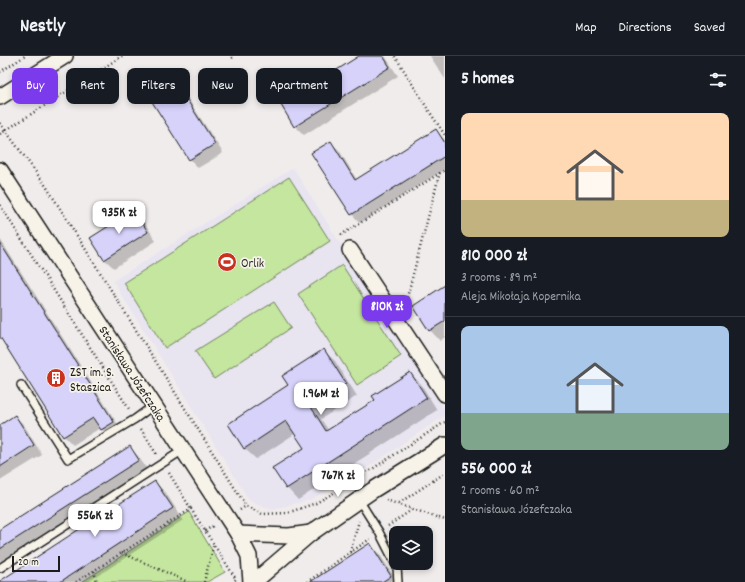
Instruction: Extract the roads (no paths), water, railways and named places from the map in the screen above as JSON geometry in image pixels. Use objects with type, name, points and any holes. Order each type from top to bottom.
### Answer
[{"type":"street","points":[[1,92],[65,56]]},
{"type":"street","name":"Stanisława Józefczaka","points":[[0,170],[238,534],[249,556],[253,582]]},
{"type":"street","points":[[350,250],[445,394]]},
{"type":"street","points":[[253,582],[311,533],[373,490],[445,445]]},
{"type":"street","points":[[238,534],[289,536],[311,533]]},
{"type":"lane","points":[[21,385],[68,459],[154,406]]},
{"type":"lane","points":[[0,568],[183,450]]},
{"type":"lane","points":[[359,500],[379,532],[397,567],[398,582]]},
{"type":"place","name":"Orlik","points":[[227,262]]},
{"type":"place","name":"ZST im. S. Staszica","points":[[56,378]]}]
